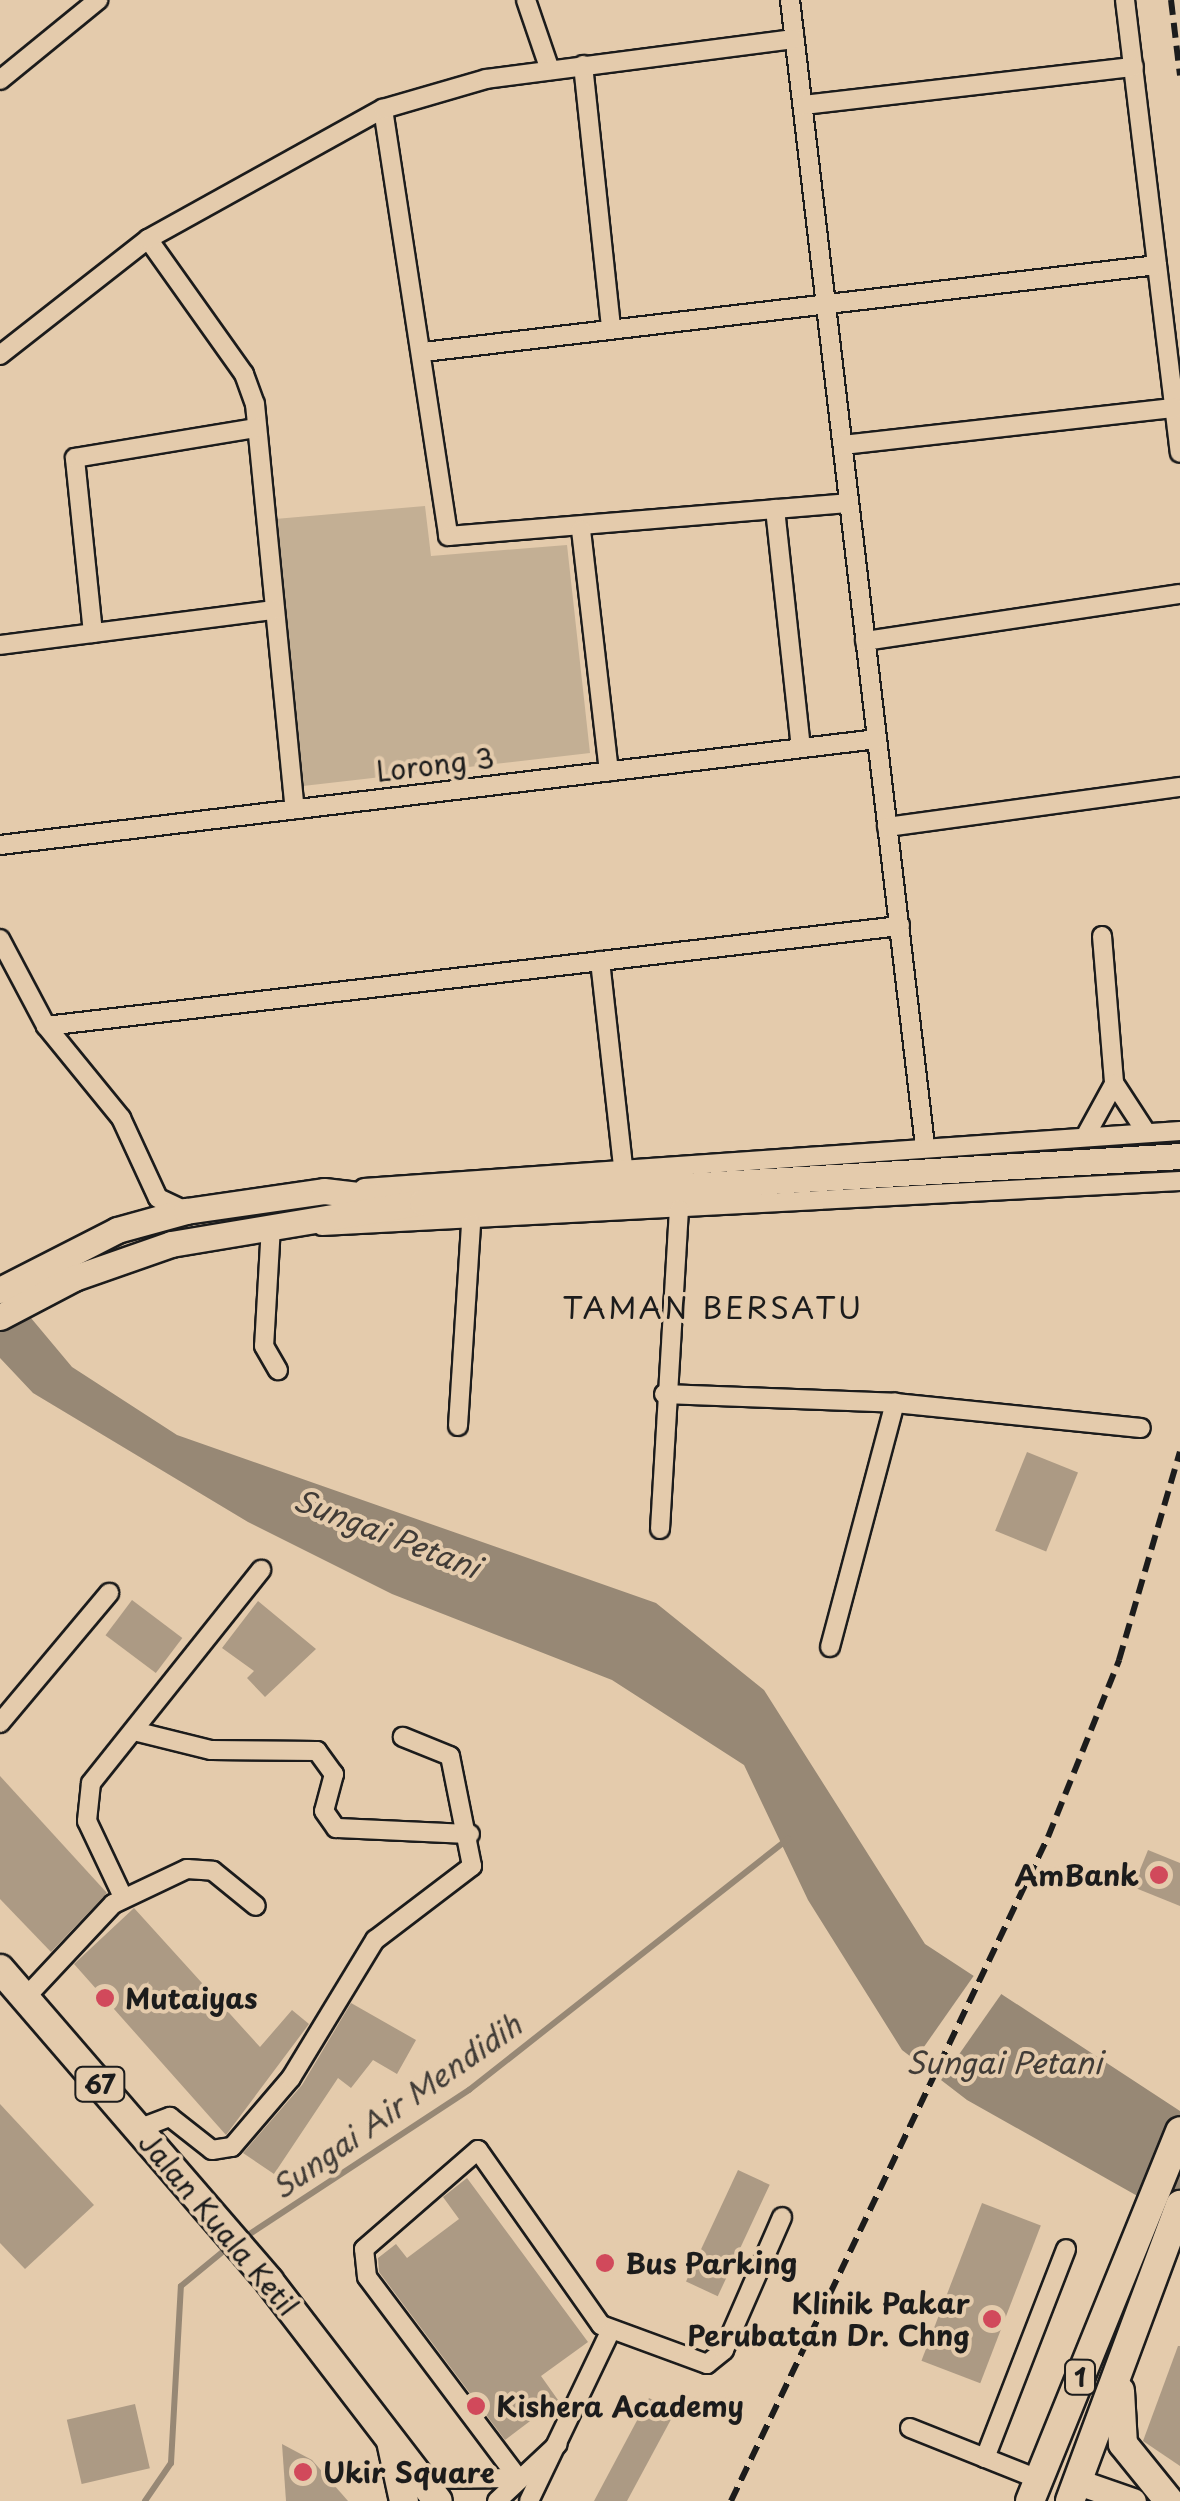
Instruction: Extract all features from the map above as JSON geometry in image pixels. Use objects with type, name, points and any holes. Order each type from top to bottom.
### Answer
[{"type":"main road","name":"Jalan Kuala Ketil","points":[[0,1969],[270,2281],[433,2490]]},
{"type":"main road","name":"1","points":[[1074,2492],[1121,2365],[1180,2130]]},
{"type":"main road","name":"1","points":[[1039,2494],[1145,2258],[1180,2205]]},
{"type":"main road","points":[[1121,2365],[1123,2444],[1169,2501]]},
{"type":"main road","name":"Jalan Kuala Ketil","points":[[391,2441],[404,2501]]},
{"type":"main road","points":[[1039,2494],[1058,2484],[1074,2492]]},
{"type":"street","points":[[0,80],[98,0]]},
{"type":"street","points":[[526,0],[550,70]]},
{"type":"street","points":[[790,0],[926,1145]]},
{"type":"street","points":[[1125,0],[1180,453]]},
{"type":"street","points":[[0,355],[148,239],[383,109],[583,64],[794,39]]},
{"type":"street","points":[[583,64],[611,328]]},
{"type":"street","points":[[804,106],[1134,68]]},
{"type":"street","points":[[383,109],[424,352],[448,536],[581,530],[848,503]]},
{"type":"street","points":[[148,239],[244,374],[257,428],[295,809]]},
{"type":"street","points":[[424,352],[1157,265]]},
{"type":"street","points":[[842,445],[1175,408]]},
{"type":"street","points":[[93,633],[75,458],[257,428]]},
{"type":"street","points":[[775,509],[800,748]]},
{"type":"street","points":[[581,530],[608,771]]},
{"type":"street","points":[[865,641],[1180,594]]},
{"type":"street","points":[[0,645],[276,610]]},
{"type":"street","name":"Lorong 3","points":[[0,844],[877,739]]},
{"type":"street","points":[[887,827],[1180,787]]},
{"type":"street","points":[[46,1026],[900,926]]},
{"type":"street","points":[[1102,936],[1114,1084],[1146,1132]]},
{"type":"street","points":[[0,939],[46,1026],[121,1118],[158,1198],[186,1211]]},
{"type":"street","points":[[600,961],[623,1168]]},
{"type":"street","points":[[1086,1134],[1114,1084]]},
{"type":"street","points":[[0,1317],[69,1267],[186,1211],[324,1191],[926,1145],[1180,1131]]},
{"type":"street","points":[[0,1290],[69,1267],[171,1244],[422,1202],[1180,1156]]},
{"type":"street","points":[[302,1221],[472,1224],[1180,1181]]},
{"type":"street","points":[[324,1191],[422,1202]]},
{"type":"street","points":[[660,1529],[664,1394],[679,1210]]},
{"type":"street","points":[[458,1426],[472,1224]]},
{"type":"street","points":[[271,1226],[264,1346],[278,1370]]},
{"type":"street","points":[[664,1394],[895,1404],[1141,1428]]},
{"type":"street","points":[[830,1647],[895,1404]]},
{"type":"street","points":[[123,1897],[84,1804],[105,1759],[134,1731],[261,1570]]},
{"type":"street","points":[[0,1723],[109,1592]]},
{"type":"street","points":[[134,1731],[211,1750],[317,1752],[334,1774],[324,1812],[336,1828],[470,1834]]},
{"type":"street","points":[[138,2129],[170,2116],[222,2151],[245,2136],[375,1940],[472,1866],[470,1834],[450,1756],[403,1737]]},
{"type":"street","points":[[26,1998],[123,1897],[201,1866],[256,1906]]},
{"type":"street","points":[[518,2478],[367,2277],[364,2250],[478,2150],[610,2332],[714,2361],[782,2217]]},
{"type":"street","points":[[985,2458],[1066,2249]]},
{"type":"street","points":[[529,2501],[566,2437],[610,2332]]},
{"type":"street","points":[[910,2428],[985,2458],[1039,2494]]},
{"type":"street","points":[[497,2501],[566,2437]]},
{"type":"street","points":[[433,2490],[518,2478]]},
{"type":"street","points":[[1074,2492],[1133,2501]]},
{"type":"shaded area","points":[[425,506],[431,556],[567,545],[590,753],[303,786],[275,519]]},
{"type":"water","name":"Sungai Petani","points":[[0,1281],[72,1367],[177,1435],[656,1603],[764,1690],[925,1944],[1180,2111],[1180,2220],[967,2100],[902,2050],[808,1900],[744,1765],[612,1680],[392,1594],[248,1522],[33,1393],[0,1358]]},
{"type":"pier","points":[[975,1974],[1002,1993],[938,2085],[911,2066]]},
{"type":"building","points":[[1027,1452],[1078,1473],[1046,1551],[995,1531]]},
{"type":"building","points":[[132,1600],[182,1638],[156,1673],[106,1635]]},
{"type":"building","points":[[258,1601],[316,1649],[265,1697],[247,1678],[254,1671],[222,1648]]},
{"type":"building","points":[[0,1776],[107,1893],[51,1952],[0,1899]]},
{"type":"building","name":"AmBank","points":[[1148,1850],[1180,1863],[1180,1906],[1133,1887]]},
{"type":"building","points":[[134,1908],[260,2047],[292,2010],[309,2024],[226,2135],[74,1964]]},
{"type":"building","points":[[351,2003],[416,2040],[397,2074],[373,2060],[351,2088],[338,2078],[274,2174],[243,2153],[302,2085]]},
{"type":"building","points":[[0,2104],[94,2205],[25,2269],[0,2243]]},
{"type":"building","points":[[738,2170],[770,2185],[718,2296],[686,2281]]},
{"type":"building","points":[[467,2178],[588,2342],[541,2376],[558,2400],[505,2440],[379,2272],[378,2258],[396,2244],[407,2258],[459,2219],[443,2197]]},
{"type":"building","points":[[982,2203],[1041,2226],[980,2383],[921,2361]]},
{"type":"building","points":[[1180,2346],[1180,2466],[1143,2441]]},
{"type":"building","points":[[649,2398],[675,2412],[627,2501],[594,2501]]},
{"type":"building","points":[[135,2404],[150,2468],[82,2484],[67,2420]]},
{"type":"building","name":"Ukir Square","points":[[282,2444],[312,2460],[348,2501],[286,2501]]},
{"type":"waterway","name":"Sungai Air Mendidih","points":[[242,2239],[469,2090],[788,1839]]},
{"type":"waterway","name":"Sungai Air Mendidih","points":[[145,2501],[171,2463],[181,2286],[231,2245]]},
{"type":"railway","points":[[1171,0],[1180,75]]},
{"type":"railway","points":[[731,2501],[1048,1837],[1119,1660],[1180,1452]]},
{"type":"place","name":"AmBank","points":[[1159,1875]]},
{"type":"place","name":"Mutaiyas","points":[[105,1998]]},
{"type":"place","name":"Bus Parking","points":[[605,2263]]},
{"type":"place","name":"Klinik Pakar Perubatan Dr. Chng","points":[[992,2319]]},
{"type":"place","name":"Kishera Academy","points":[[476,2406]]},
{"type":"place","name":"Ukir Square","points":[[303,2472]]},
{"type":"district","name":"TAMAN BERSATU","points":[[713,1307]]}]
